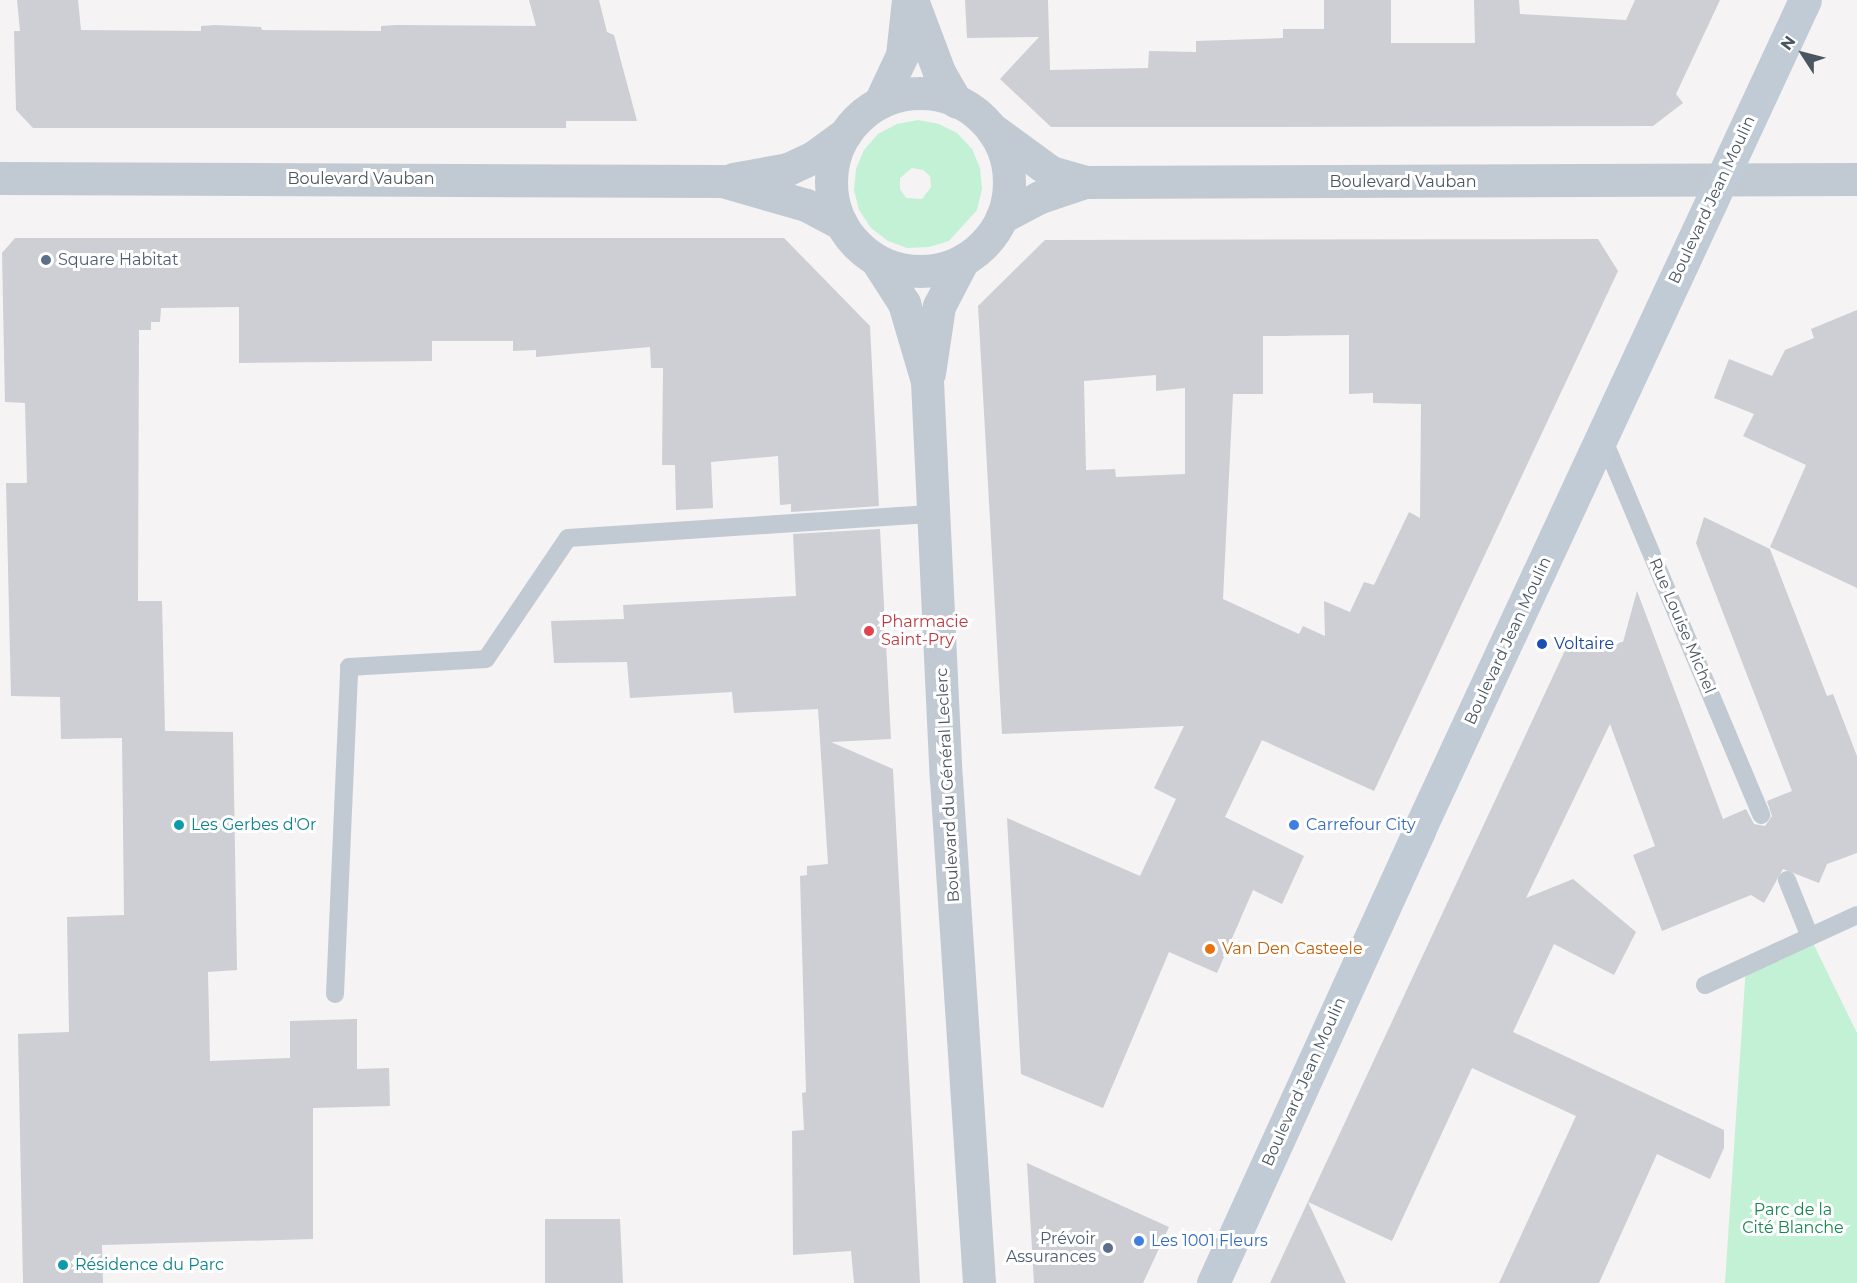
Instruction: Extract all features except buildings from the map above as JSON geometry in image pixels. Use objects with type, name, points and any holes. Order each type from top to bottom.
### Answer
[{"type":"main road","name":"Boulevard Jean Moulin","points":[[1213,1283],[1805,0]]},
{"type":"street","points":[[910,0],[939,72],[956,101],[992,129],[1008,172],[1002,217],[986,242],[963,260],[935,270],[905,270],[877,261],[857,246],[841,224],[832,202],[830,179],[834,155],[845,134],[861,116],[880,102],[918,93],[956,101]]},
{"type":"street","points":[[880,102],[902,55],[910,0]]},
{"type":"street","name":"Boulevard Vauban","points":[[992,129],[1051,172],[1085,182],[1857,179]]},
{"type":"street","name":"Boulevard Vauban","points":[[0,178],[722,181],[788,169],[812,158],[845,134]]},
{"type":"street","name":"Boulevard Vauban","points":[[722,181],[806,205],[841,224]]},
{"type":"street","name":"Boulevard Vauban","points":[[1002,217],[1040,197],[1085,182]]},
{"type":"street","points":[[927,381],[939,306],[963,260]]},
{"type":"street","name":"Boulevard du Général Leclerc","points":[[877,261],[904,303],[927,381],[946,779],[979,1283]]},
{"type":"lane","name":"Rue Louise Michel","points":[[1602,436],[1761,815]]},
{"type":"lane","points":[[335,994],[349,667],[486,659],[568,538],[933,514]]},
{"type":"lane","points":[[1787,880],[1810,937]]},
{"type":"lane","points":[[1705,985],[1857,915]]},
{"type":"green space","points":[[918,120],[939,124],[957,133],[972,149],[980,168],[982,189],[977,210],[949,241],[929,247],[907,248],[888,241],[871,228],[859,210],[854,190],[856,169],[864,150],[878,134],[897,124]],"holes":[[[912,168],[923,170],[930,176],[931,187],[922,199],[906,198],[900,189],[900,178]]]},
{"type":"green space","name":"Parc de la Cité Blanche","points":[[1810,937],[1857,1033],[1857,1283],[1725,1283],[1746,966]]},
{"type":"place","name":"Square Habitat","points":[[46,260]]},
{"type":"place","name":"Pharmacie Saint-Pry","points":[[869,631]]},
{"type":"place","name":"Voltaire","points":[[1542,644]]},
{"type":"place","name":"Les Gerbes d'Or","points":[[179,825]]},
{"type":"place","name":"Carrefour City","points":[[1294,825]]},
{"type":"place","name":"Van Den Casteele","points":[[1210,949]]},
{"type":"place","name":"Les 1001 Fleurs","points":[[1139,1241]]},
{"type":"place","name":"Prévoir Assurances","points":[[1108,1248]]},
{"type":"place","name":"Résidence du Parc","points":[[63,1265]]}]
